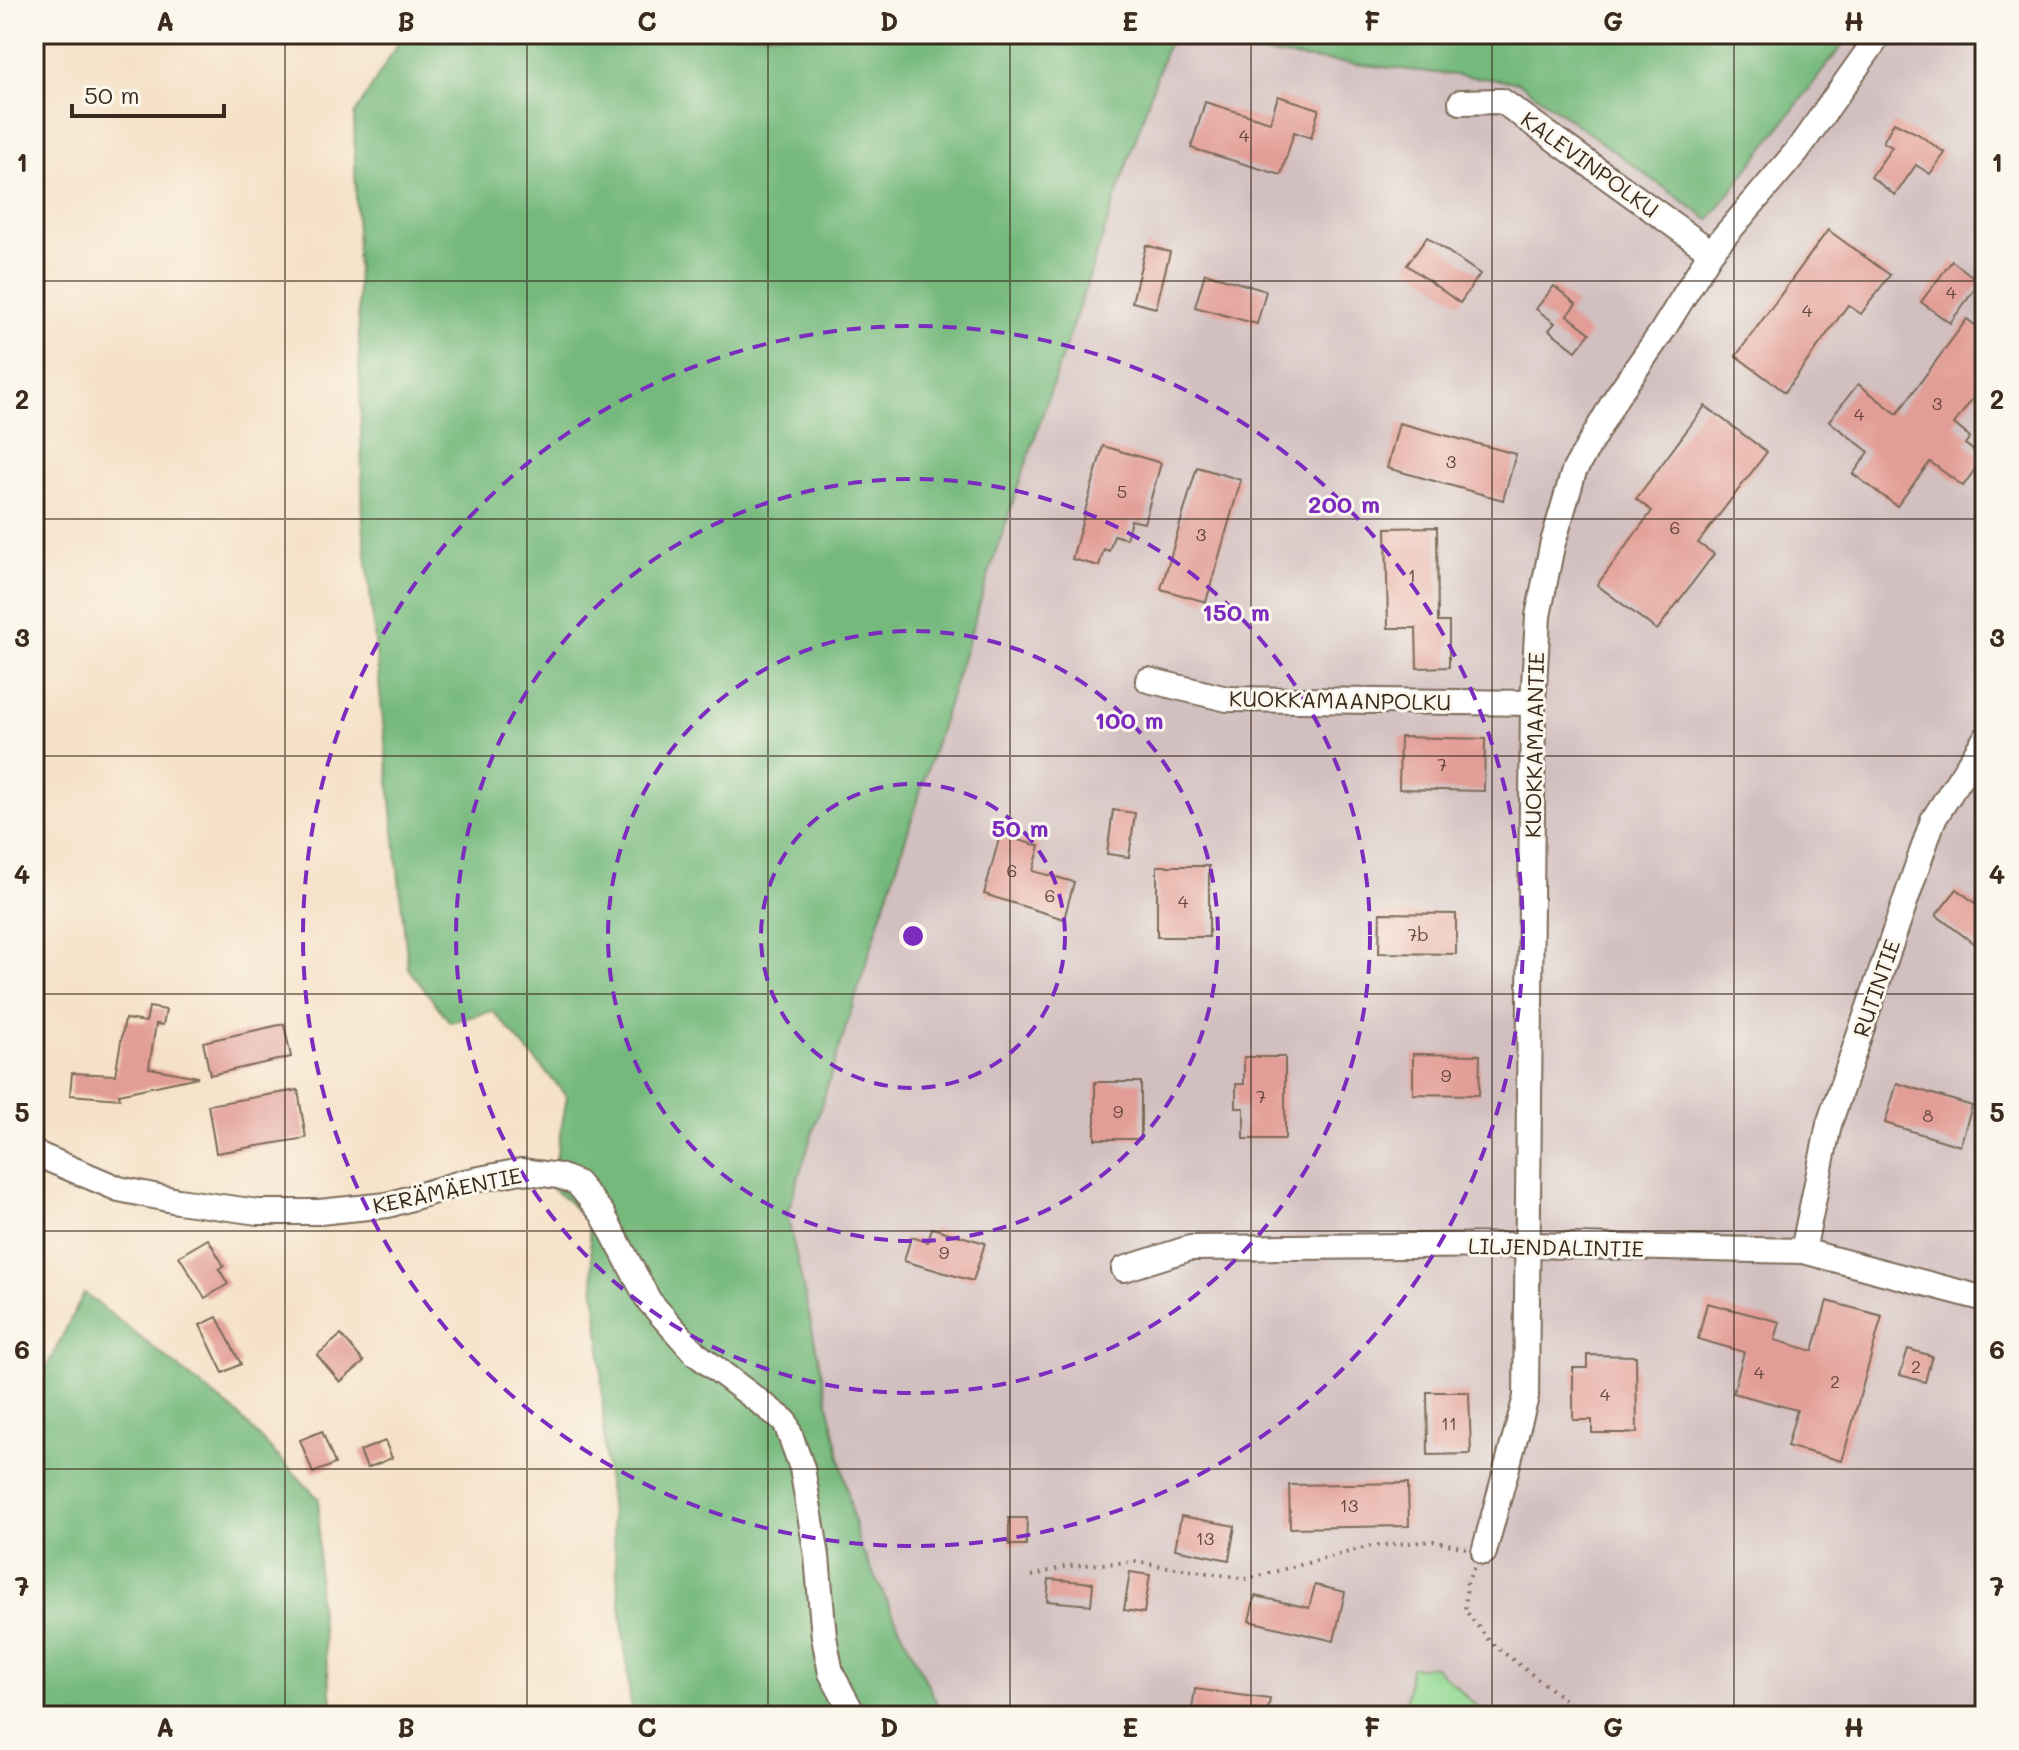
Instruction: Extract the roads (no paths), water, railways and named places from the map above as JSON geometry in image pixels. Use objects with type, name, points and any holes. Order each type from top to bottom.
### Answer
[{"type":"street","name":"KUOKKAMAANTIE","points":[[1484,1552],[1526,1397],[1533,703],[1538,616],[1552,546],[1574,471],[1617,396],[1661,333],[1711,252],[1797,151],[1880,34]]},
{"type":"street","name":"KALEVINPOLKU","points":[[1461,102],[1502,101],[1711,252]]},
{"type":"street","name":"KUOKKAMAANPOLKU","points":[[1148,680],[1227,699],[1533,703]]},
{"type":"street","name":"RUTINTIE","points":[[1803,1251],[1829,1124],[1933,820],[1985,739]]},
{"type":"street","name":"KERÄMÄENTIE","points":[[34,1153],[119,1189],[258,1212],[319,1212],[388,1205],[464,1182],[521,1171],[559,1176],[577,1183],[602,1213],[649,1301],[695,1353],[785,1421],[802,1468],[817,1556],[824,1637],[831,1673],[854,1716]]},
{"type":"street","name":"LILJENDALINTIE","points":[[1124,1269],[1190,1248],[1528,1245],[1803,1251],[1985,1299]]}]
